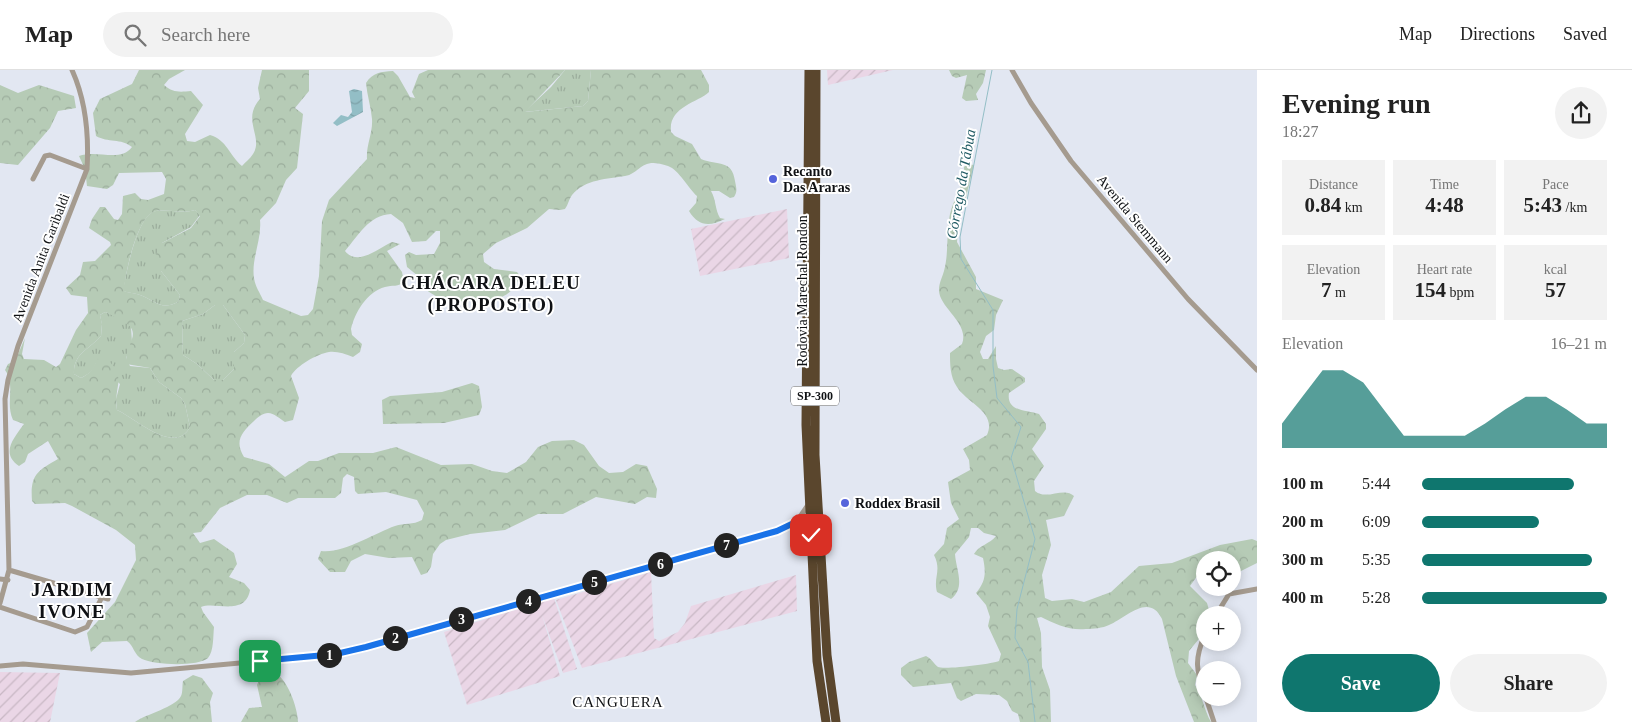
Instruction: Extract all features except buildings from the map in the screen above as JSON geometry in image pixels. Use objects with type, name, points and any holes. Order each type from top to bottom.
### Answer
[{"type":"highway","name":"Rodovia Marechal Rondon","points":[[809,70],[806,425],[817,661],[826,722]]},
{"type":"highway","name":"Rodovia Marechal Rondon","points":[[816,70],[815,455],[828,662],[836,722]]},
{"type":"street","name":"Avenida Anita Garibaldi","points":[[0,603],[8,580],[9,570],[5,399],[8,380],[18,346],[87,169],[86,127],[80,88],[72,70]]},
{"type":"street","name":"Avenida Stemmann","points":[[1012,70],[1040,118],[1071,161],[1188,299],[1257,370]]},
{"type":"street","points":[[33,179],[45,156],[50,155],[87,169]]},
{"type":"street","points":[[0,666],[24,664],[131,673],[336,654],[777,531],[798,521],[810,502]]},
{"type":"street","points":[[798,521],[806,526],[811,535]]},
{"type":"street","points":[[0,534],[8,535]]},
{"type":"street","points":[[0,608],[75,632],[86,627],[105,598],[9,570]]},
{"type":"street","points":[[0,579],[8,580]]},
{"type":"street","points":[[1222,606],[1229,594],[1257,589]]},
{"type":"street","points":[[1208,706],[1214,722]]},
{"type":"shaded area","points":[[827,70],[893,70],[828,85]]},
{"type":"shaded area","points":[[787,209],[789,258],[700,276],[691,229]]},
{"type":"shaded area","points":[[651,572],[654,638],[659,641],[678,632],[685,623],[691,606],[796,575],[797,611],[582,668],[556,600]]},
{"type":"shaded area","points":[[554,598],[577,669],[563,673],[542,615],[560,676],[467,705],[444,632]]},
{"type":"shaded area","points":[[0,672],[60,673],[50,722],[0,722]]},
{"type":"green space","points":[[139,70],[185,70],[169,79],[164,85],[174,91],[191,91],[203,105],[185,134],[187,141],[195,142],[210,135],[216,137],[242,166],[252,156],[256,148],[252,114],[260,99],[258,88],[262,70],[309,70],[309,91],[295,108],[303,114],[297,168],[286,180],[276,203],[260,220],[253,271],[255,284],[263,300],[301,316],[308,315],[313,309],[319,276],[322,221],[329,200],[367,159],[372,119],[366,83],[374,75],[393,71],[410,97],[415,98],[412,92],[419,74],[428,70],[565,70],[525,112],[583,106],[588,101],[591,70],[701,70],[709,85],[709,92],[679,111],[671,124],[671,132],[692,144],[701,159],[723,164],[731,169],[736,187],[734,197],[730,198],[719,191],[711,191],[718,215],[720,218],[725,219],[709,224],[696,220],[689,211],[696,203],[697,196],[680,175],[672,168],[659,163],[647,164],[625,176],[597,181],[583,186],[572,195],[565,209],[549,209],[527,228],[496,243],[483,254],[484,262],[494,269],[517,272],[520,276],[512,290],[507,294],[495,299],[448,302],[418,285],[418,276],[407,267],[405,255],[409,252],[416,255],[434,254],[440,243],[440,231],[436,231],[426,241],[412,242],[403,223],[391,214],[376,218],[365,227],[345,251],[350,255],[362,257],[392,242],[400,244],[387,251],[402,272],[404,282],[400,285],[385,287],[373,293],[363,303],[355,316],[351,329],[352,335],[362,344],[360,352],[353,357],[335,352],[324,353],[297,368],[291,376],[299,398],[293,420],[285,422],[272,414],[264,414],[246,429],[240,441],[244,457],[269,464],[285,477],[309,461],[318,461],[339,453],[373,453],[396,447],[441,465],[472,464],[492,471],[507,473],[526,462],[538,447],[552,441],[574,440],[584,445],[599,466],[609,473],[623,472],[636,464],[647,466],[657,489],[656,498],[647,497],[635,504],[596,497],[563,514],[538,514],[505,530],[470,534],[446,540],[440,544],[433,554],[431,567],[427,573],[421,575],[412,557],[389,558],[365,554],[351,561],[345,572],[330,572],[318,559],[321,551],[330,551],[349,546],[395,526],[422,520],[424,513],[417,500],[386,492],[358,494],[355,491],[354,477],[347,474],[343,478],[341,493],[335,498],[298,498],[287,503],[267,495],[247,495],[220,508],[201,532],[193,533],[200,543],[214,539],[234,553],[237,564],[229,577],[244,583],[250,590],[247,598],[236,606],[201,607],[214,627],[212,647],[208,658],[203,661],[186,664],[166,664],[148,661],[139,657],[127,641],[102,642],[91,652],[87,633],[115,602],[136,560],[135,545],[116,530],[65,503],[35,504],[32,501],[32,485],[36,475],[58,459],[48,441],[28,454],[25,462],[19,466],[10,456],[13,440],[24,424],[13,420],[10,407],[10,382],[5,370],[8,364],[15,361],[25,338],[22,354],[24,359],[44,360],[56,367],[60,364],[76,330],[88,313],[87,297],[71,295],[66,288],[80,275],[83,262],[95,261],[111,245],[110,242],[89,228],[92,219],[100,207],[105,207],[114,219],[118,220],[122,214],[123,196],[135,193],[141,199],[148,200],[164,194],[166,179],[162,172],[119,173],[113,185],[107,189],[87,186],[85,169],[79,156],[86,154],[121,154],[127,152],[132,147],[123,142],[96,136],[93,113],[100,99],[132,84]],"holes":[[[195,210],[200,216],[191,228],[162,243],[155,256],[161,271],[180,295],[178,302],[162,305],[140,295],[124,291],[133,246],[143,223],[149,215],[156,211],[185,212]],[[215,305],[223,305],[245,335],[244,343],[234,352],[234,369],[223,380],[214,380],[197,364],[183,355],[182,321],[203,314]],[[106,312],[125,322],[133,332],[126,364],[150,368],[159,382],[181,398],[185,404],[190,427],[183,435],[175,438],[165,436],[144,427],[117,410],[118,375],[111,363],[102,354],[92,370],[86,375],[81,378],[74,374],[74,367],[79,356],[101,336],[102,324],[100,315]]]},
{"type":"green space","points":[[565,70],[591,70],[588,101],[583,106],[524,112],[551,87]]},
{"type":"green space","points":[[949,70],[986,70],[983,83],[976,94],[978,100],[966,101],[962,98],[967,75],[956,78],[952,76]]},
{"type":"green space","points":[[0,85],[18,93],[39,85],[74,96],[76,108],[58,111],[50,128],[18,165],[0,163]]},
{"type":"green space","points":[[967,164],[974,165],[966,197],[959,213],[957,242],[976,277],[976,289],[1003,300],[996,315],[994,330],[986,336],[980,352],[983,359],[988,359],[996,346],[998,368],[1004,370],[1012,369],[1025,378],[1025,382],[1009,393],[1011,404],[1018,409],[1039,414],[1046,424],[1046,429],[1032,449],[1044,466],[1034,481],[1035,491],[1044,495],[1065,492],[1074,496],[1064,516],[1046,520],[1051,545],[1042,575],[1045,598],[1052,601],[1072,599],[1084,602],[1111,592],[1139,566],[1172,563],[1196,554],[1196,578],[1190,586],[1196,592],[1196,596],[1200,596],[1208,606],[1196,606],[1196,642],[1189,651],[1188,663],[1196,674],[1196,706],[1204,706],[1211,722],[1194,722],[1176,676],[1162,619],[1157,611],[1151,608],[1137,609],[1109,625],[1095,629],[1068,628],[1041,617],[1037,618],[1041,633],[1042,667],[1050,690],[1051,722],[1020,722],[1018,714],[1012,711],[1007,701],[999,695],[976,694],[961,701],[957,698],[951,683],[913,687],[901,675],[901,668],[909,662],[926,656],[938,667],[949,668],[999,661],[1001,654],[988,626],[990,617],[986,605],[976,593],[983,581],[985,568],[983,558],[974,554],[996,536],[984,533],[978,528],[971,528],[969,537],[955,554],[959,578],[956,594],[951,599],[937,592],[936,587],[937,565],[934,555],[944,544],[947,528],[959,519],[951,503],[948,482],[970,470],[969,460],[963,449],[987,435],[989,427],[985,414],[962,393],[953,379],[950,353],[962,344],[962,329],[940,297],[939,290],[946,264],[950,214],[963,180],[964,167]]},
{"type":"green space","points":[[195,210],[200,215],[191,227],[162,243],[161,271],[180,295],[178,302],[162,305],[140,295],[123,291],[133,246],[143,222],[149,215],[156,211],[185,212]]},
{"type":"green space","points":[[215,305],[223,305],[245,335],[244,343],[234,352],[234,369],[223,380],[214,380],[197,364],[183,355],[182,321],[203,314]]},
{"type":"green space","points":[[105,312],[125,319],[131,327],[132,342],[126,358],[130,366],[150,368],[159,382],[181,398],[185,404],[190,427],[183,435],[175,438],[165,436],[144,427],[117,410],[116,399],[120,384],[96,363],[90,372],[81,378],[74,374],[74,367],[79,356],[101,336],[102,325],[100,315]]},
{"type":"green space","points":[[472,383],[479,386],[482,407],[479,415],[444,423],[383,424],[382,400],[390,396],[442,392]]},
{"type":"green space","points":[[1252,539],[1257,541],[1257,563],[1241,571],[1241,551],[1204,551],[1220,545]]},
{"type":"green space","points":[[272,672],[282,679],[291,693],[298,722],[241,722],[249,708],[262,707],[257,685],[260,678]]},
{"type":"green space","points":[[193,675],[202,678],[213,693],[210,702],[212,722],[135,722],[178,700],[182,694],[183,681]]},
{"type":"water","points":[[354,89],[362,91],[363,112],[337,126],[333,123],[341,115],[348,117],[352,112],[349,91]]},
{"type":"waterway","name":"Córrego da Tábua","points":[[992,70],[960,237],[961,259],[993,310],[993,366],[997,398],[1021,427],[1011,458],[1035,539],[1017,609],[1015,638],[1028,662],[1035,722]]},
{"type":"place","name":"Recanto Das Araras","points":[[773,179]]},
{"type":"place","name":"Roddex Brasil","points":[[845,503]]},
{"type":"district","name":"CHÁCARA DELEU (PROPOSTO)","points":[[491,293]]},
{"type":"district","name":"JARDIM IVONE","points":[[72,600]]},
{"type":"district","name":"CANGUERA","points":[[618,702]]},
{"type":"route","points":[[260,661],[336,654],[366,647],[777,531],[798,521],[806,526],[811,535]]}]
